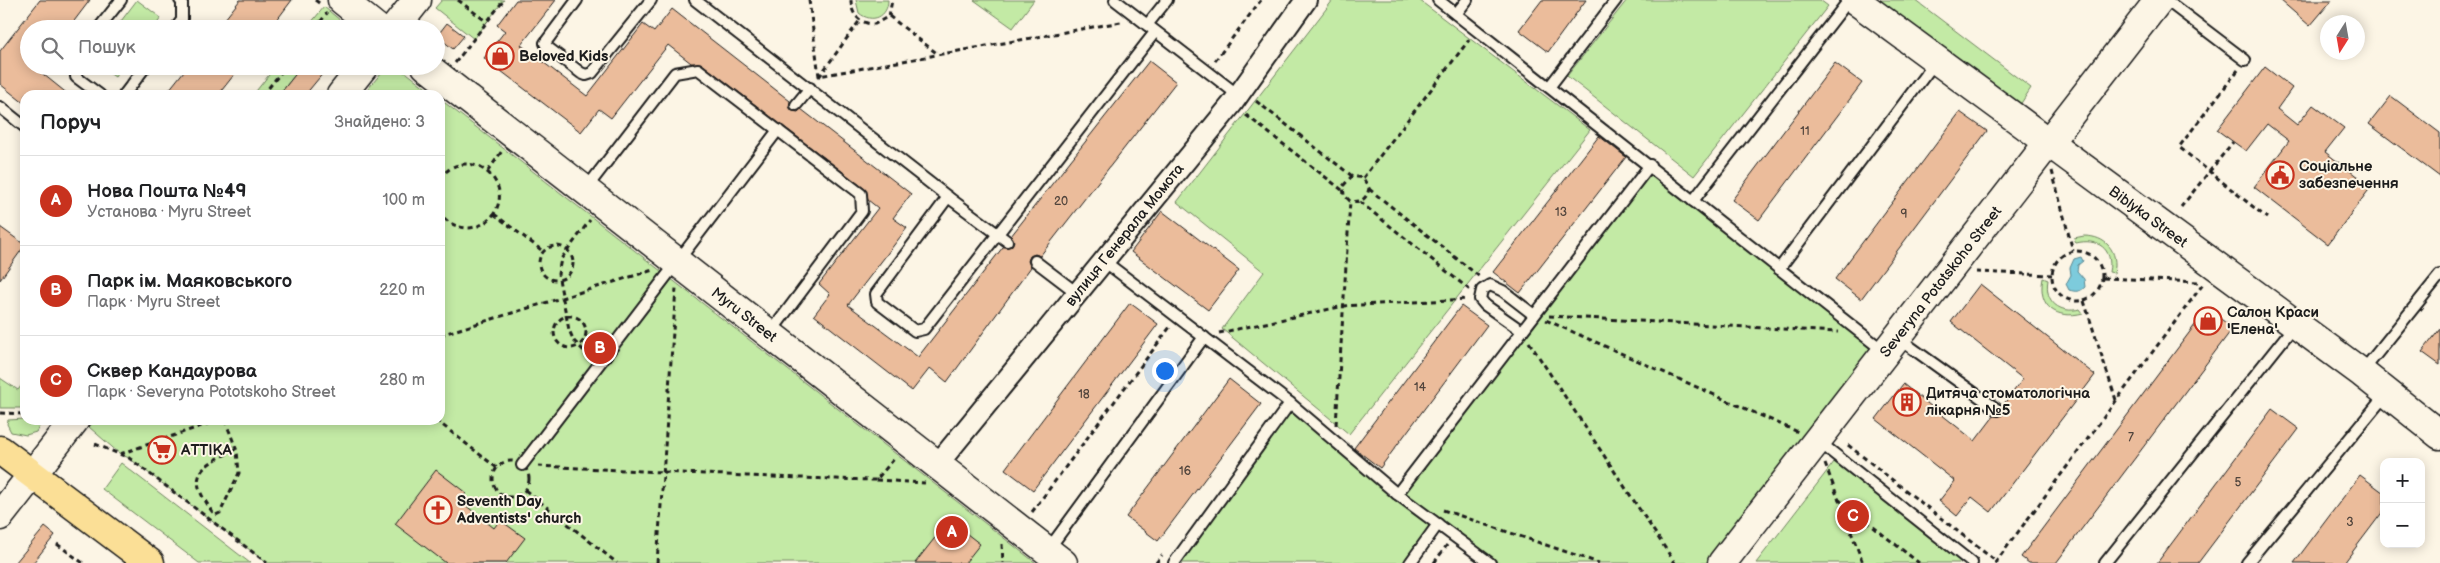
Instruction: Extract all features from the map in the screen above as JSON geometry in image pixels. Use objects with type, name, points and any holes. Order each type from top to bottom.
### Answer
[{"type":"main road","points":[[0,450],[150,563]]},
{"type":"street","points":[[401,20],[417,0]]},
{"type":"street","name":"вулиця Генерала Момота","points":[[936,474],[1077,293],[1237,96],[1306,0]]},
{"type":"street","name":"Biblyka Street","points":[[1855,0],[1936,61],[2049,154],[2296,324],[2387,392],[2440,435]]},
{"type":"street","name":"Severyna Pototskoho Street","points":[[1722,563],[1822,443],[1892,345],[2049,154],[2159,0]]},
{"type":"street","points":[[336,5],[362,20]]},
{"type":"street","points":[[345,90],[357,75]]},
{"type":"street","name":"Myru Street","points":[[437,75],[585,191],[670,271],[769,335],[936,474],[1055,557]]},
{"type":"street","points":[[0,516],[71,425]]},
{"type":"lane","points":[[105,20],[121,0]]},
{"type":"lane","points":[[180,0],[182,2],[182,20]]},
{"type":"lane","points":[[577,0],[545,43],[547,47],[580,73],[586,75],[592,73],[651,0]]},
{"type":"lane","points":[[695,0],[1007,241]]},
{"type":"lane","points":[[1114,0],[1237,96]]},
{"type":"lane","points":[[948,197],[876,294],[877,302],[915,331],[924,328],[1167,0]]},
{"type":"lane","points":[[1438,0],[1550,86],[1862,333],[1892,345],[1998,410]]},
{"type":"lane","points":[[1456,14],[1467,0]]},
{"type":"lane","points":[[1550,86],[1616,0]]},
{"type":"lane","points":[[1693,201],[1849,0]]},
{"type":"lane","points":[[2166,0],[2246,60]]},
{"type":"lane","points":[[1779,269],[1936,61]]},
{"type":"lane","points":[[585,191],[675,72],[698,69],[860,194],[862,211],[769,335]]},
{"type":"lane","points":[[76,75],[76,77],[93,90]]},
{"type":"lane","points":[[128,90],[139,75]]},
{"type":"lane","points":[[796,105],[810,88]]},
{"type":"lane","points":[[0,107],[20,122]]},
{"type":"lane","points":[[522,465],[778,130]]},
{"type":"lane","points":[[1397,494],[1650,165]]},
{"type":"lane","points":[[1035,261],[1077,293]]},
{"type":"lane","points":[[1104,261],[1178,316],[1290,404],[1397,494],[1490,563]]},
{"type":"lane","points":[[2362,373],[2440,275]]},
{"type":"lane","points":[[1522,331],[1485,305],[1480,299],[1482,290],[1490,285],[1503,291],[1534,315]]},
{"type":"lane","points":[[2106,563],[2296,324]]},
{"type":"lane","points":[[1055,557],[1204,337]]},
{"type":"lane","points":[[2247,563],[2387,392]]},
{"type":"lane","points":[[1174,563],[1290,404]]},
{"type":"lane","points":[[1822,443],[1972,563]]},
{"type":"lane","points":[[1410,563],[1438,524]]},
{"type":"path","points":[[458,0],[487,22]]},
{"type":"path","points":[[454,65],[504,0]]},
{"type":"path","points":[[809,0],[820,76]]},
{"type":"path","points":[[851,0],[851,7],[860,20],[867,24],[875,24],[888,16],[892,0]]},
{"type":"path","points":[[1207,72],[1261,0]]},
{"type":"path","points":[[323,20],[336,5]]},
{"type":"path","points":[[888,16],[939,55]]},
{"type":"path","points":[[810,88],[860,20]]},
{"type":"path","points":[[820,76],[939,55],[1147,25]]},
{"type":"path","points":[[1363,178],[1477,30]]},
{"type":"path","points":[[2246,60],[2179,148],[2267,218]]},
{"type":"path","points":[[268,90],[279,75]]},
{"type":"path","points":[[1237,96],[1352,176],[1363,178],[1369,188],[1490,285]]},
{"type":"path","points":[[1237,96],[1342,190],[1350,201],[1335,442]]},
{"type":"path","points":[[2180,207],[2233,142]]},
{"type":"path","points":[[488,170],[504,149]]},
{"type":"path","points":[[2049,154],[2073,251]]},
{"type":"path","points":[[445,174],[450,168],[459,164],[469,163],[488,170],[499,188],[500,198],[494,214],[485,223],[469,228],[452,225],[445,221]]},
{"type":"path","points":[[1342,190],[1345,182],[1352,176]]},
{"type":"path","points":[[1360,202],[1365,199],[1369,188]]},
{"type":"path","points":[[1350,201],[1360,202],[1480,299]]},
{"type":"path","points":[[494,214],[544,252]]},
{"type":"path","points":[[592,217],[567,250],[559,265],[558,280],[574,341],[599,364]]},
{"type":"path","points":[[552,247],[567,250],[573,265],[568,275],[558,280],[548,278],[541,271],[540,261],[544,252],[552,247]]},
{"type":"path","points":[[2073,251],[2088,253],[2094,257],[2102,270],[2103,278],[2097,292],[2084,301],[2068,300],[2061,296],[2056,290],[2052,275],[2058,260],[2073,251]]},
{"type":"path","points":[[445,333],[562,297],[670,271],[663,472],[657,563]]},
{"type":"path","points":[[1968,272],[2052,275]]},
{"type":"path","points":[[1534,315],[1822,443],[1996,562],[2206,282],[2103,278]]},
{"type":"path","points":[[1204,337],[1344,306],[1480,299]]},
{"type":"path","points":[[2084,301],[2116,401]]},
{"type":"path","points":[[1534,315],[1862,333]]},
{"type":"path","points":[[566,316],[577,317],[586,329],[584,340],[576,347],[565,347],[554,336],[557,321],[566,316]]},
{"type":"path","points":[[1030,514],[1178,316]]},
{"type":"path","points":[[1522,331],[1675,563]]},
{"type":"path","points":[[0,413],[20,414]]},
{"type":"path","points":[[120,454],[204,425]]},
{"type":"path","points":[[227,425],[236,449],[239,473],[220,513],[216,514],[199,490],[198,479],[207,464],[236,449]]},
{"type":"path","points":[[442,425],[497,468]]},
{"type":"path","points":[[1822,443],[1838,498],[1863,563]]},
{"type":"path","points":[[95,444],[129,458],[267,563]]},
{"type":"path","points":[[876,480],[898,455]]},
{"type":"path","points":[[522,465],[528,474],[529,480],[525,490],[516,496],[499,493],[493,484],[497,468],[506,462],[522,465],[630,469],[695,475],[876,480],[936,474]]},
{"type":"path","points":[[525,490],[617,563]]},
{"type":"path","points":[[1838,498],[1919,563]]},
{"type":"path","points":[[1434,507],[1599,563]]},
{"type":"path","points":[[1002,536],[1003,563]]},
{"type":"path","points":[[1434,563],[1454,536]]},
{"type":"path","points":[[57,544],[82,563]]},
{"type":"green space","points":[[137,0],[161,18],[160,20],[122,20]]},
{"type":"green space","points":[[442,0],[504,0],[474,39],[435,8]]},
{"type":"green space","points":[[856,0],[888,0],[885,11],[882,14],[878,17],[869,18],[859,13]]},
{"type":"green space","points":[[974,0],[1034,0],[1013,28]]},
{"type":"green space","points":[[1333,0],[1419,0],[1590,130],[1349,434],[1222,329],[1264,272],[1177,202]]},
{"type":"green space","points":[[1627,0],[1820,0],[1828,6],[1694,176],[1567,76]]},
{"type":"green space","points":[[1878,0],[1915,0],[2031,88],[2018,108]]},
{"type":"green space","points":[[324,7],[340,20],[313,20]]},
{"type":"green space","points":[[269,75],[295,75],[283,90],[257,90]]},
{"type":"green space","points":[[380,75],[409,75],[429,90],[367,90]]},
{"type":"green space","points":[[445,103],[1036,563],[267,563],[129,458],[120,454],[89,427],[91,425],[445,425]]},
{"type":"green space","points":[[1650,165],[1879,347],[1709,563],[1488,563],[1438,525],[1410,563],[1174,563],[1290,403],[1397,494]]},
{"type":"green space","points":[[2084,236],[2099,239],[2109,246],[2115,258],[2114,273],[2109,272],[2109,257],[2102,247],[2091,242],[2076,243],[2074,238]]},
{"type":"green space","points":[[2043,278],[2048,280],[2048,295],[2055,305],[2066,310],[2080,309],[2083,313],[2065,315],[2051,309],[2043,297]]},
{"type":"green space","points":[[0,378],[18,390],[20,387],[20,408],[0,408]]},
{"type":"green space","points":[[20,419],[20,425],[40,425],[36,432],[26,435],[11,432],[7,424],[8,420]]},
{"type":"green space","points":[[1838,457],[1972,563],[1756,563]]},
{"type":"green space","points":[[121,463],[250,563],[199,563],[102,489]]},
{"type":"water","points":[[2081,257],[2083,261],[2078,265],[2077,271],[2084,279],[2085,287],[2078,291],[2069,290],[2066,284],[2071,275],[2070,268],[2074,259]]},
{"type":"building","points":[[40,0],[90,0],[75,20],[24,20]]},
{"type":"building","points":[[240,0],[292,0],[277,20],[224,20]]},
{"type":"building","points":[[516,0],[556,0],[521,45],[587,96],[643,24],[654,32],[672,9],[790,101],[789,107],[792,111],[798,112],[801,109],[911,194],[893,218],[907,228],[848,305],[918,357],[1003,247],[1012,245],[1014,241],[1011,236],[1149,61],[1176,82],[1040,256],[1035,254],[1030,256],[1028,261],[1031,267],[947,382],[930,368],[912,391],[814,315],[830,294],[819,284],[878,208],[868,200],[865,189],[702,64],[691,63],[668,45],[611,118],[599,109],[581,132],[484,58],[505,31],[497,25]]},
{"type":"building","points":[[1542,0],[1586,0],[1548,52],[1519,30]]},
{"type":"building","points":[[2280,0],[2332,0],[2310,26]]},
{"type":"building","points":[[447,23],[464,36],[453,49],[445,42],[445,26]]},
{"type":"building","points":[[20,26],[20,75],[44,75],[63,90],[20,90],[20,100],[0,84],[0,51]]},
{"type":"building","points":[[1835,63],[1862,83],[1759,220],[1732,200]]},
{"type":"building","points":[[2265,67],[2292,88],[2277,109],[2297,125],[2313,105],[2344,128],[2325,152],[2371,187],[2328,244],[2254,187],[2289,141],[2267,124],[2246,151],[2217,130]]},
{"type":"building","points":[[181,75],[234,75],[222,90],[169,90]]},
{"type":"building","points":[[295,75],[322,75],[309,90],[283,90]]},
{"type":"building","points":[[2391,96],[2440,133],[2440,177],[2369,124]]},
{"type":"building","points":[[1960,112],[1987,131],[1861,299],[1835,279]]},
{"type":"building","points":[[1599,136],[1626,157],[1520,293],[1493,272]]},
{"type":"building","points":[[1162,211],[1239,270],[1208,310],[1131,252]]},
{"type":"building","points":[[0,227],[20,241],[20,252],[0,280]]},
{"type":"building","name":"Дитяча стоматологiчна лiкарня №5","points":[[1980,284],[2095,375],[1991,512],[1972,497],[1957,516],[1939,501],[1955,481],[1876,419],[1903,384],[1975,441],[1994,416],[2003,414],[2005,410],[2003,405],[2023,379],[1951,322]]},
{"type":"building","points":[[1130,303],[1158,324],[1033,490],[1005,469]]},
{"type":"building","points":[[1461,306],[1487,325],[1380,468],[1354,448]]},
{"type":"building","points":[[2207,309],[2233,328],[2056,563],[2029,563],[2021,557]]},
{"type":"building","points":[[2440,329],[2440,365],[2422,352]]},
{"type":"building","points":[[1229,379],[1261,404],[1158,541],[1126,517]]},
{"type":"building","points":[[2272,409],[2299,429],[2198,563],[2157,563]]},
{"type":"building","name":"Seventh Day Adventists' church","points":[[436,470],[466,493],[460,501],[494,528],[500,520],[525,538],[506,563],[446,563],[395,524]]},
{"type":"building","points":[[2360,475],[2380,490],[2380,515],[2344,563],[2294,563]]},
{"type":"building","points":[[949,520],[980,544],[965,563],[915,563]]},
{"type":"building","points":[[45,527],[55,535],[33,563],[15,563]]},
{"type":"place","name":"Beloved Kids","points":[[500,56]]},
{"type":"place","name":"Соціальне забезпечення","points":[[2280,175]]},
{"type":"place","name":"Салон Краси 'Елена'","points":[[2208,321]]},
{"type":"place","name":"Парк ім. Маяковського","points":[[600,348]]},
{"type":"place","name":"Дитяча стоматологiчна лiкарня №5","points":[[1907,402]]},
{"type":"place","name":"АТТІКА","points":[[162,450]]},
{"type":"place","name":"Seventh Day Adventists' church","points":[[438,510]]},
{"type":"place","name":"Сквер Кандаурова","points":[[1853,516]]},
{"type":"place","name":"Нова Пошта №49","points":[[952,532]]}]
